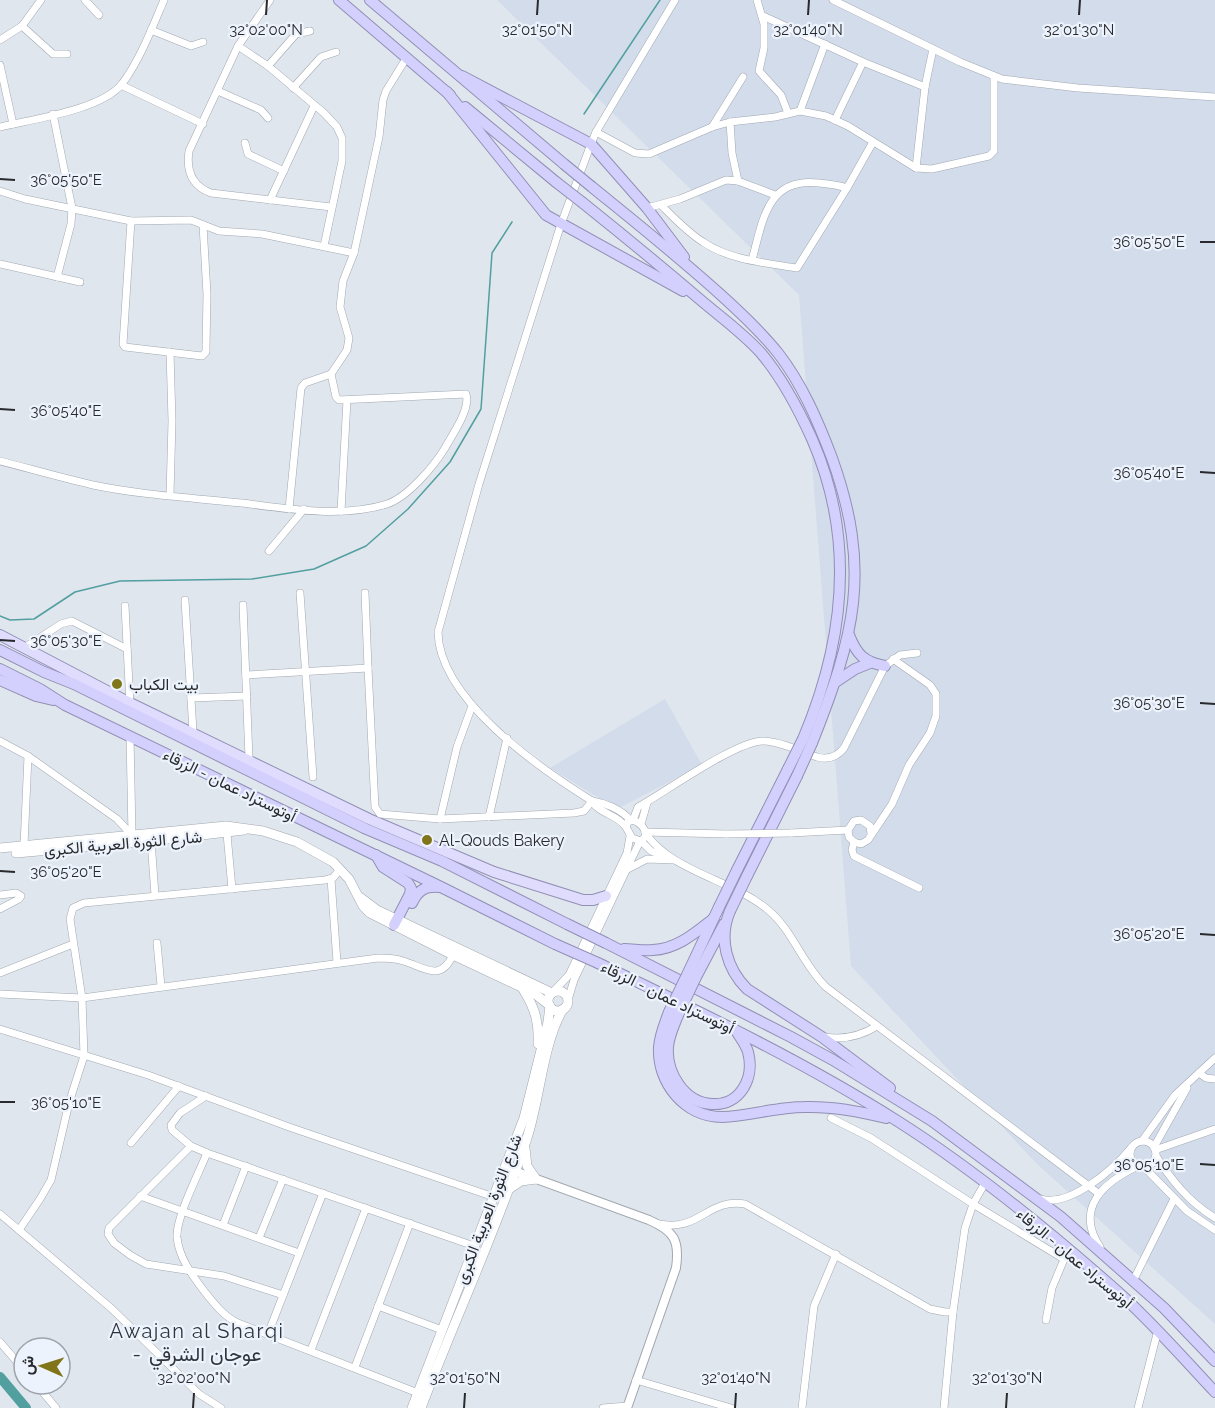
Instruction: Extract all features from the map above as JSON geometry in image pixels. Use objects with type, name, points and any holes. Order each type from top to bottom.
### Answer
[{"type":"highway","points":[[339,0],[447,92],[699,298],[759,351],[796,403],[826,473],[836,509],[841,577],[838,621],[808,741]]},
{"type":"highway","points":[[370,0],[698,274],[744,316],[777,352],[809,403],[826,441],[847,501],[856,561],[855,594],[849,635],[837,681],[792,773],[729,915],[691,977]]},
{"type":"highway","points":[[462,76],[591,144],[698,274]]},
{"type":"highway","points":[[447,92],[543,211],[561,224],[699,298]]},
{"type":"highway","points":[[849,635],[859,654],[870,663]]},
{"type":"highway","name":"أوتوستراد عمان - الزرقاء","points":[[0,642],[47,666],[66,680]]},
{"type":"highway","name":"أوتوستراد عمان - الزرقاء","points":[[0,650],[44,672],[130,707],[364,828],[444,856],[567,924],[800,1041],[907,1105],[967,1145],[1061,1217],[1164,1308],[1215,1361]]},
{"type":"highway","points":[[837,681],[855,669],[870,663],[889,663]]},
{"type":"highway","name":"أوتوستراد عمان - الزرقاء","points":[[0,669],[229,789],[376,855],[555,944],[735,1029],[812,1070],[897,1121],[985,1184],[1066,1255],[1119,1293],[1158,1330],[1215,1392]]},
{"type":"highway","name":"أوتوستراد عمان - الزرقاء","points":[[0,680],[36,696],[56,700]]},
{"type":"highway","points":[[792,773],[737,870],[713,919],[691,977],[659,1045],[661,1070],[672,1092],[690,1108],[712,1116],[724,1117],[782,1108],[820,1107],[859,1111],[897,1121]]},
{"type":"highway","points":[[376,855],[383,867],[408,883],[411,888],[411,894],[399,923]]},
{"type":"highway","points":[[399,923],[419,891],[431,886],[441,887]]},
{"type":"highway","points":[[729,915],[726,954],[737,979],[747,989],[822,1037],[890,1087],[907,1105]]},
{"type":"highway","points":[[619,950],[651,951],[674,946],[685,941],[713,919]]},
{"type":"highway","points":[[674,1014],[668,1046],[670,1067],[680,1086],[695,1100],[704,1103],[713,1105],[732,1100],[745,1087],[750,1072],[750,1061],[748,1050],[735,1029]]},
{"type":"main road","points":[[0,635],[130,707],[193,732],[444,856],[578,899],[593,900],[606,896]]},
{"type":"main road","name":"شارع الثورة العربية الكبرى","points":[[0,848],[226,826],[280,835],[325,855],[340,869],[359,897],[377,910],[453,955],[539,996],[549,1006],[548,1022],[510,1169],[506,1194],[460,1315],[421,1408]]},
{"type":"main road","name":"شارع الثورة العربية الكبرى","points":[[0,854],[227,834],[246,830]]},
{"type":"main road","name":"شارع الثورة العربية الكبرى","points":[[399,923],[552,993]]},
{"type":"main road","points":[[522,987],[538,1019],[537,1063]]},
{"type":"main road","points":[[558,991],[564,992],[568,1000],[563,1010],[557,1011],[549,1006],[548,1000],[552,993],[558,991]]},
{"type":"main road","name":"شارع الثورة العربية الكبرى","points":[[412,1408],[494,1197],[525,1144],[534,1115],[546,1058],[563,1010]]},
{"type":"main road","points":[[525,1144],[525,1161],[536,1179]]},
{"type":"main road","points":[[506,1194],[516,1183],[526,1179],[536,1179]]},
{"type":"street","points":[[0,40],[22,26],[41,0]]},
{"type":"street","points":[[85,0],[99,15]]},
{"type":"street","points":[[0,127],[86,106],[97,102],[121,85],[151,30],[164,0]]},
{"type":"street","points":[[270,0],[238,46],[194,139],[188,160],[192,178],[196,185],[211,193],[331,207]]},
{"type":"street","points":[[640,824],[618,818],[597,808],[592,801],[545,770],[486,720],[472,706],[459,687],[441,657],[438,644],[440,620],[479,484],[561,224],[596,132],[675,0]]},
{"type":"street","points":[[757,0],[763,16],[765,37],[759,71],[781,95],[788,113]]},
{"type":"street","points":[[833,0],[933,50],[993,76],[1043,84],[1215,97]]},
{"type":"street","points":[[763,16],[863,62],[925,87]]},
{"type":"street","points":[[22,26],[53,54],[67,54]]},
{"type":"street","points":[[151,30],[191,46],[203,42]]},
{"type":"street","points":[[268,66],[296,34],[310,31]]},
{"type":"street","points":[[800,111],[825,44]]},
{"type":"street","points":[[238,46],[268,66],[332,120],[342,138],[342,161],[324,246]]},
{"type":"street","points":[[916,168],[925,87],[933,50]]},
{"type":"street","points":[[293,88],[321,57],[336,52]]},
{"type":"street","points":[[289,509],[301,388],[305,383],[331,374],[347,350],[348,334],[340,307],[343,281],[354,253],[370,170],[379,137],[383,100],[407,57]]},
{"type":"street","points":[[835,120],[863,62]]},
{"type":"street","points":[[0,65],[13,124]]},
{"type":"street","points":[[596,132],[628,150],[643,154],[658,152],[712,127],[730,122],[769,118],[800,111],[835,120],[916,168],[932,169],[992,154],[994,148],[993,76]]},
{"type":"street","points":[[712,127],[743,77]]},
{"type":"street","points":[[121,85],[203,124]]},
{"type":"street","points":[[218,91],[261,110],[268,118]]},
{"type":"street","points":[[270,200],[314,106]]},
{"type":"street","points":[[53,114],[72,208],[71,224],[57,277]]},
{"type":"street","points":[[730,122],[732,153],[738,180]]},
{"type":"street","points":[[660,205],[686,230],[725,254],[798,267],[873,142]]},
{"type":"street","points":[[245,143],[248,154],[284,171]]},
{"type":"street","points":[[646,208],[680,199],[723,181],[738,180],[775,195]]},
{"type":"street","points":[[752,260],[775,195],[790,185],[802,182],[847,188]]},
{"type":"street","points":[[0,191],[26,199],[131,221],[183,220],[219,231],[262,234],[354,253]]},
{"type":"street","points":[[131,221],[123,344],[125,347],[202,356],[206,352],[207,294],[203,225]]},
{"type":"street","points":[[0,264],[80,282]]},
{"type":"street","points":[[170,352],[172,421],[170,495]]},
{"type":"street","points":[[0,461],[95,485],[289,509],[341,511],[387,504],[409,492],[442,452],[459,423],[467,399],[466,394],[339,400],[336,397],[331,374]]},
{"type":"street","points":[[341,511],[347,400]]},
{"type":"street","points":[[269,551],[304,509]]},
{"type":"street","points":[[300,593],[313,777]]},
{"type":"street","points":[[364,594],[377,811],[389,816],[440,819],[579,813],[592,801]]},
{"type":"street","points":[[185,600],[193,732]]},
{"type":"street","points":[[243,605],[249,759]]},
{"type":"street","points":[[125,606],[130,707]]},
{"type":"street","points":[[24,648],[61,624],[72,621],[127,649]]},
{"type":"street","points":[[552,993],[569,975],[627,853],[630,822],[636,810],[663,791],[750,743],[773,742],[823,759],[835,756],[844,748],[889,663],[906,654],[917,653]]},
{"type":"street","points":[[871,834],[870,826],[861,820],[851,823],[848,830],[849,837],[854,842],[865,842],[871,834],[892,804],[909,765],[930,733],[936,716],[936,694],[930,685],[889,663]]},
{"type":"street","points":[[246,675],[368,668]]},
{"type":"street","points":[[191,698],[247,696]]},
{"type":"street","points":[[440,819],[457,747],[472,706]]},
{"type":"street","points":[[130,736],[132,835]]},
{"type":"street","points":[[489,817],[507,738]]},
{"type":"street","points":[[0,741],[28,756],[117,819],[132,835]]},
{"type":"street","points":[[24,846],[28,756]]},
{"type":"street","points":[[647,803],[640,824],[643,837],[675,860],[749,897],[767,909],[783,924],[820,981],[1098,1193]]},
{"type":"street","points":[[630,836],[848,830]]},
{"type":"street","points":[[227,834],[232,889]]},
{"type":"street","points":[[568,1000],[573,980],[643,837]]},
{"type":"street","points":[[151,841],[155,895]]},
{"type":"street","points":[[854,842],[852,850],[854,856],[919,888]]},
{"type":"street","points":[[626,870],[647,859],[675,860]]},
{"type":"street","points":[[19,1230],[51,1180],[69,1103],[84,1056],[82,998],[69,915],[76,905],[155,895],[331,879],[340,869]]},
{"type":"street","points":[[331,879],[337,962]]},
{"type":"street","points":[[0,895],[16,893],[21,896],[0,909]]},
{"type":"street","points":[[157,943],[161,986]]},
{"type":"street","points":[[0,973],[73,944]]},
{"type":"street","points":[[0,994],[82,998],[337,962],[386,958],[435,971],[447,967],[453,955]]},
{"type":"street","points":[[822,1037],[855,1036],[877,1026]]},
{"type":"street","points":[[0,1029],[127,1068],[289,1127],[494,1197]]},
{"type":"street","points":[[1108,1259],[1094,1239],[1090,1226],[1091,1212],[1098,1193],[1115,1177],[1152,1163],[1155,1151],[1179,1100],[1192,1081],[1215,1058]]},
{"type":"street","points":[[1199,1073],[1206,1078],[1215,1078]]},
{"type":"street","points":[[1032,1197],[1055,1201],[1088,1185],[1112,1169],[1131,1148],[1142,1141],[1175,1095],[1192,1081]]},
{"type":"street","points":[[130,1143],[179,1086]]},
{"type":"street","points":[[206,1096],[180,1113],[171,1125],[172,1130],[191,1146],[474,1246]]},
{"type":"street","points":[[831,1118],[871,1138],[973,1204],[1066,1255],[1052,1288],[1046,1320]]},
{"type":"street","points":[[1155,1151],[1215,1129]]},
{"type":"street","points":[[1142,1141],[1149,1142],[1173,1182],[1194,1203],[1215,1218]]},
{"type":"street","points":[[191,1146],[109,1228],[110,1239],[140,1262],[189,1272],[224,1276],[283,1294]]},
{"type":"street","points":[[1131,1148],[1130,1157],[1174,1199],[1200,1221],[1215,1230]]},
{"type":"street","points":[[207,1153],[183,1211],[177,1239],[189,1272],[226,1316],[238,1323],[418,1393]]},
{"type":"street","points":[[223,1225],[246,1166]]},
{"type":"street","points":[[510,1169],[659,1224],[676,1226],[685,1224],[693,1222],[718,1206],[736,1202],[745,1204],[930,1309],[953,1312]]},
{"type":"street","points":[[259,1238],[283,1179]]},
{"type":"street","points":[[944,1408],[953,1312],[965,1228],[973,1204],[985,1184]]},
{"type":"street","points":[[268,1334],[323,1193]]},
{"type":"street","points":[[140,1196],[299,1253]]},
{"type":"street","points":[[1133,1281],[1174,1199]]},
{"type":"street","points":[[311,1350],[366,1208]]},
{"type":"street","points":[[0,1214],[112,1309],[199,1394],[221,1408]]},
{"type":"street","points":[[355,1367],[410,1223]]},
{"type":"street","points":[[603,1408],[627,1407],[676,1268],[678,1256],[674,1238],[659,1224]]},
{"type":"street","points":[[802,1408],[814,1306],[836,1254]]},
{"type":"street","points":[[378,1306],[442,1330]]},
{"type":"street","points":[[1138,1408],[1158,1330]]},
{"type":"street","points":[[0,1342],[12,1356]]},
{"type":"street","points":[[636,1380],[731,1408]]},
{"type":"street","points":[[46,1396],[56,1408]]},
{"type":"shaded area","points":[[497,0],[1215,0],[1215,1324],[1037,1164],[851,966],[799,295]]},
{"type":"shaded area","points":[[665,699],[702,765],[617,809],[550,768]]},
{"type":"waterway","points":[[584,114],[660,0]]},
{"type":"waterway","points":[[0,616],[10,620],[34,619],[75,592],[120,581],[252,579],[314,569],[366,546],[408,509],[450,462],[481,409],[492,253],[512,222]]},
{"type":"waterway","points":[[0,1377],[26,1408]]},
{"type":"place","name":"بيت الكباب","points":[[117,684]]},
{"type":"place","name":"Al-Qouds Bakery","points":[[427,840]]},
{"type":"district","name":"Awajan al Sharqi - عوجان الشرقي","points":[[197,1342]]}]
